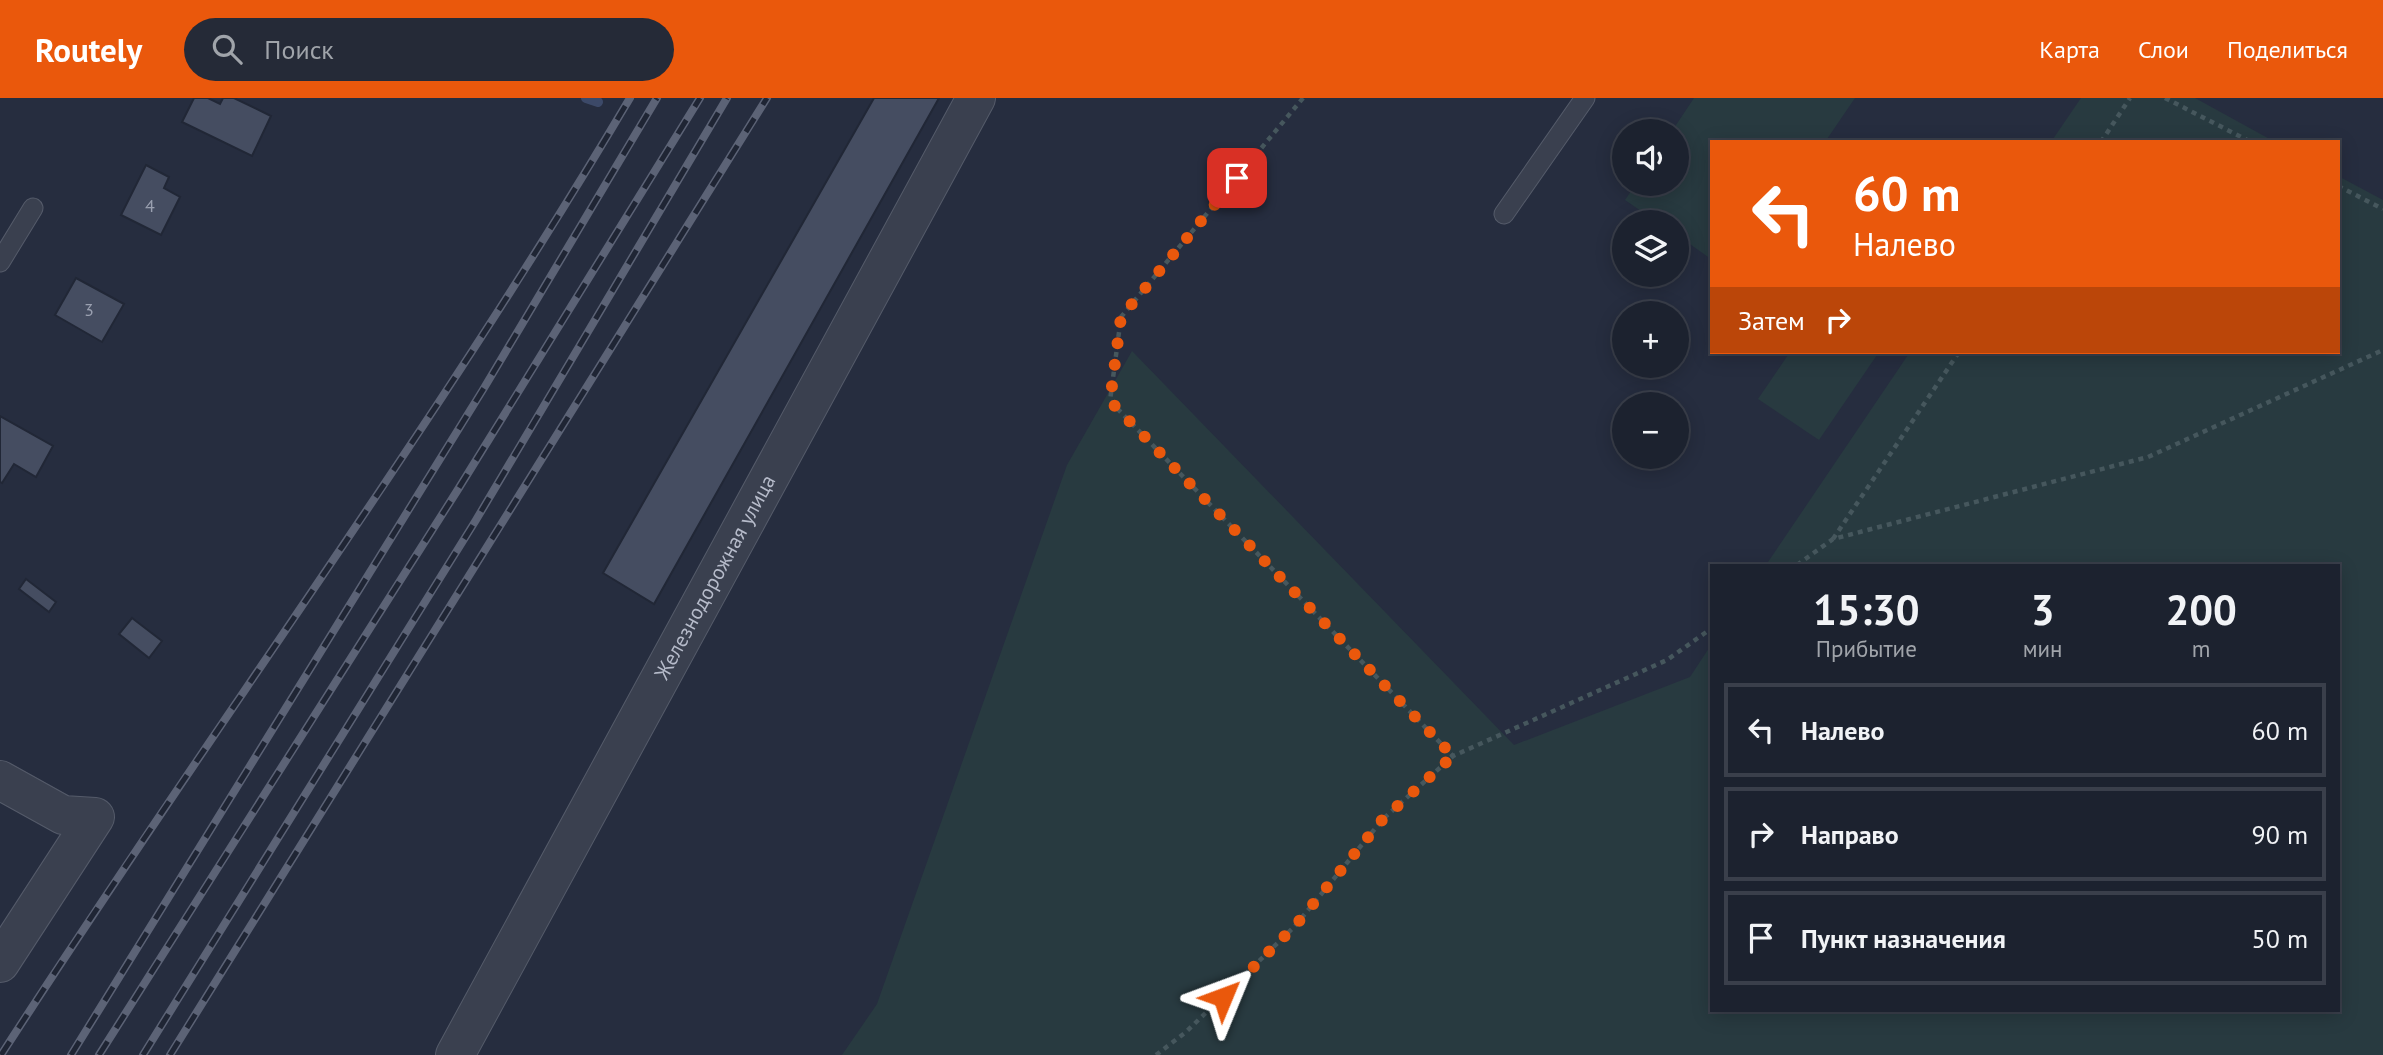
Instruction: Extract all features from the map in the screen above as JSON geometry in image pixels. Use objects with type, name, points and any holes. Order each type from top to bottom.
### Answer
[{"type":"street","name":"Железнодорожная улица","points":[[455,1055],[976,98]]},
{"type":"street","points":[[0,780],[63,815],[95,817],[0,963]]},
{"type":"lane","points":[[1504,214],[1585,98]]},
{"type":"lane","points":[[0,261],[33,208]]},
{"type":"path","points":[[1303,98],[1121,317],[1110,401],[1453,756]]},
{"type":"path","points":[[2102,140],[2130,98]]},
{"type":"path","points":[[2165,98],[2247,140]]},
{"type":"path","points":[[2340,187],[2383,209]]},
{"type":"path","points":[[1833,539],[2148,457],[2383,350]]},
{"type":"path","points":[[1798,564],[1833,539],[1958,354]]},
{"type":"path","points":[[1156,1055],[1186,1032],[1295,926],[1383,819],[1453,756],[1667,660],[1710,629]]},
{"type":"shaded area","points":[[1694,98],[1855,98],[1826,140],[1710,140],[1710,258],[1689,243],[1689,210],[1640,210],[1625,200],[1628,196],[1689,196],[1689,119],[1680,119]]},
{"type":"shaded area","points":[[2081,98],[2195,98],[2271,140],[2052,140]]},
{"type":"shaded area","points":[[2340,177],[2383,200],[2383,1055],[842,1055],[877,1004],[1067,465],[1132,351],[1514,745],[1690,677],[1710,647],[1710,1012],[2340,1012],[2340,564],[1767,564],[1909,354],[2340,354]]},
{"type":"shaded area","points":[[1789,354],[1878,354],[1819,440],[1758,399]]},
{"type":"building","points":[[194,98],[208,98],[220,104],[223,98],[234,98],[271,116],[252,156],[182,122]]},
{"type":"building","points":[[874,98],[939,98],[654,604],[603,573]]},
{"type":"building","points":[[146,165],[169,177],[164,188],[180,197],[161,235],[121,215]]},
{"type":"building","points":[[76,278],[124,304],[102,342],[55,315]]},
{"type":"building","points":[[0,416],[53,446],[36,477],[14,464],[2,483],[0,482]]},
{"type":"building","points":[[26,579],[56,602],[49,612],[19,589]]},
{"type":"building","points":[[132,618],[162,641],[149,658],[119,634]]},
{"type":"waterway","points":[[586,98],[598,102]]},
{"type":"railway","points":[[1,1055],[479,341],[630,98]]},
{"type":"railway","points":[[71,1055],[484,388],[657,98]]},
{"type":"railway","points":[[99,1055],[457,491],[700,98]]},
{"type":"railway","points":[[143,1055],[476,520],[727,98]]},
{"type":"railway","points":[[170,1055],[767,98]]},
{"type":"route","points":[[1223,997],[1295,926],[1383,819],[1453,756],[1110,401],[1121,317],[1237,178]]}]
